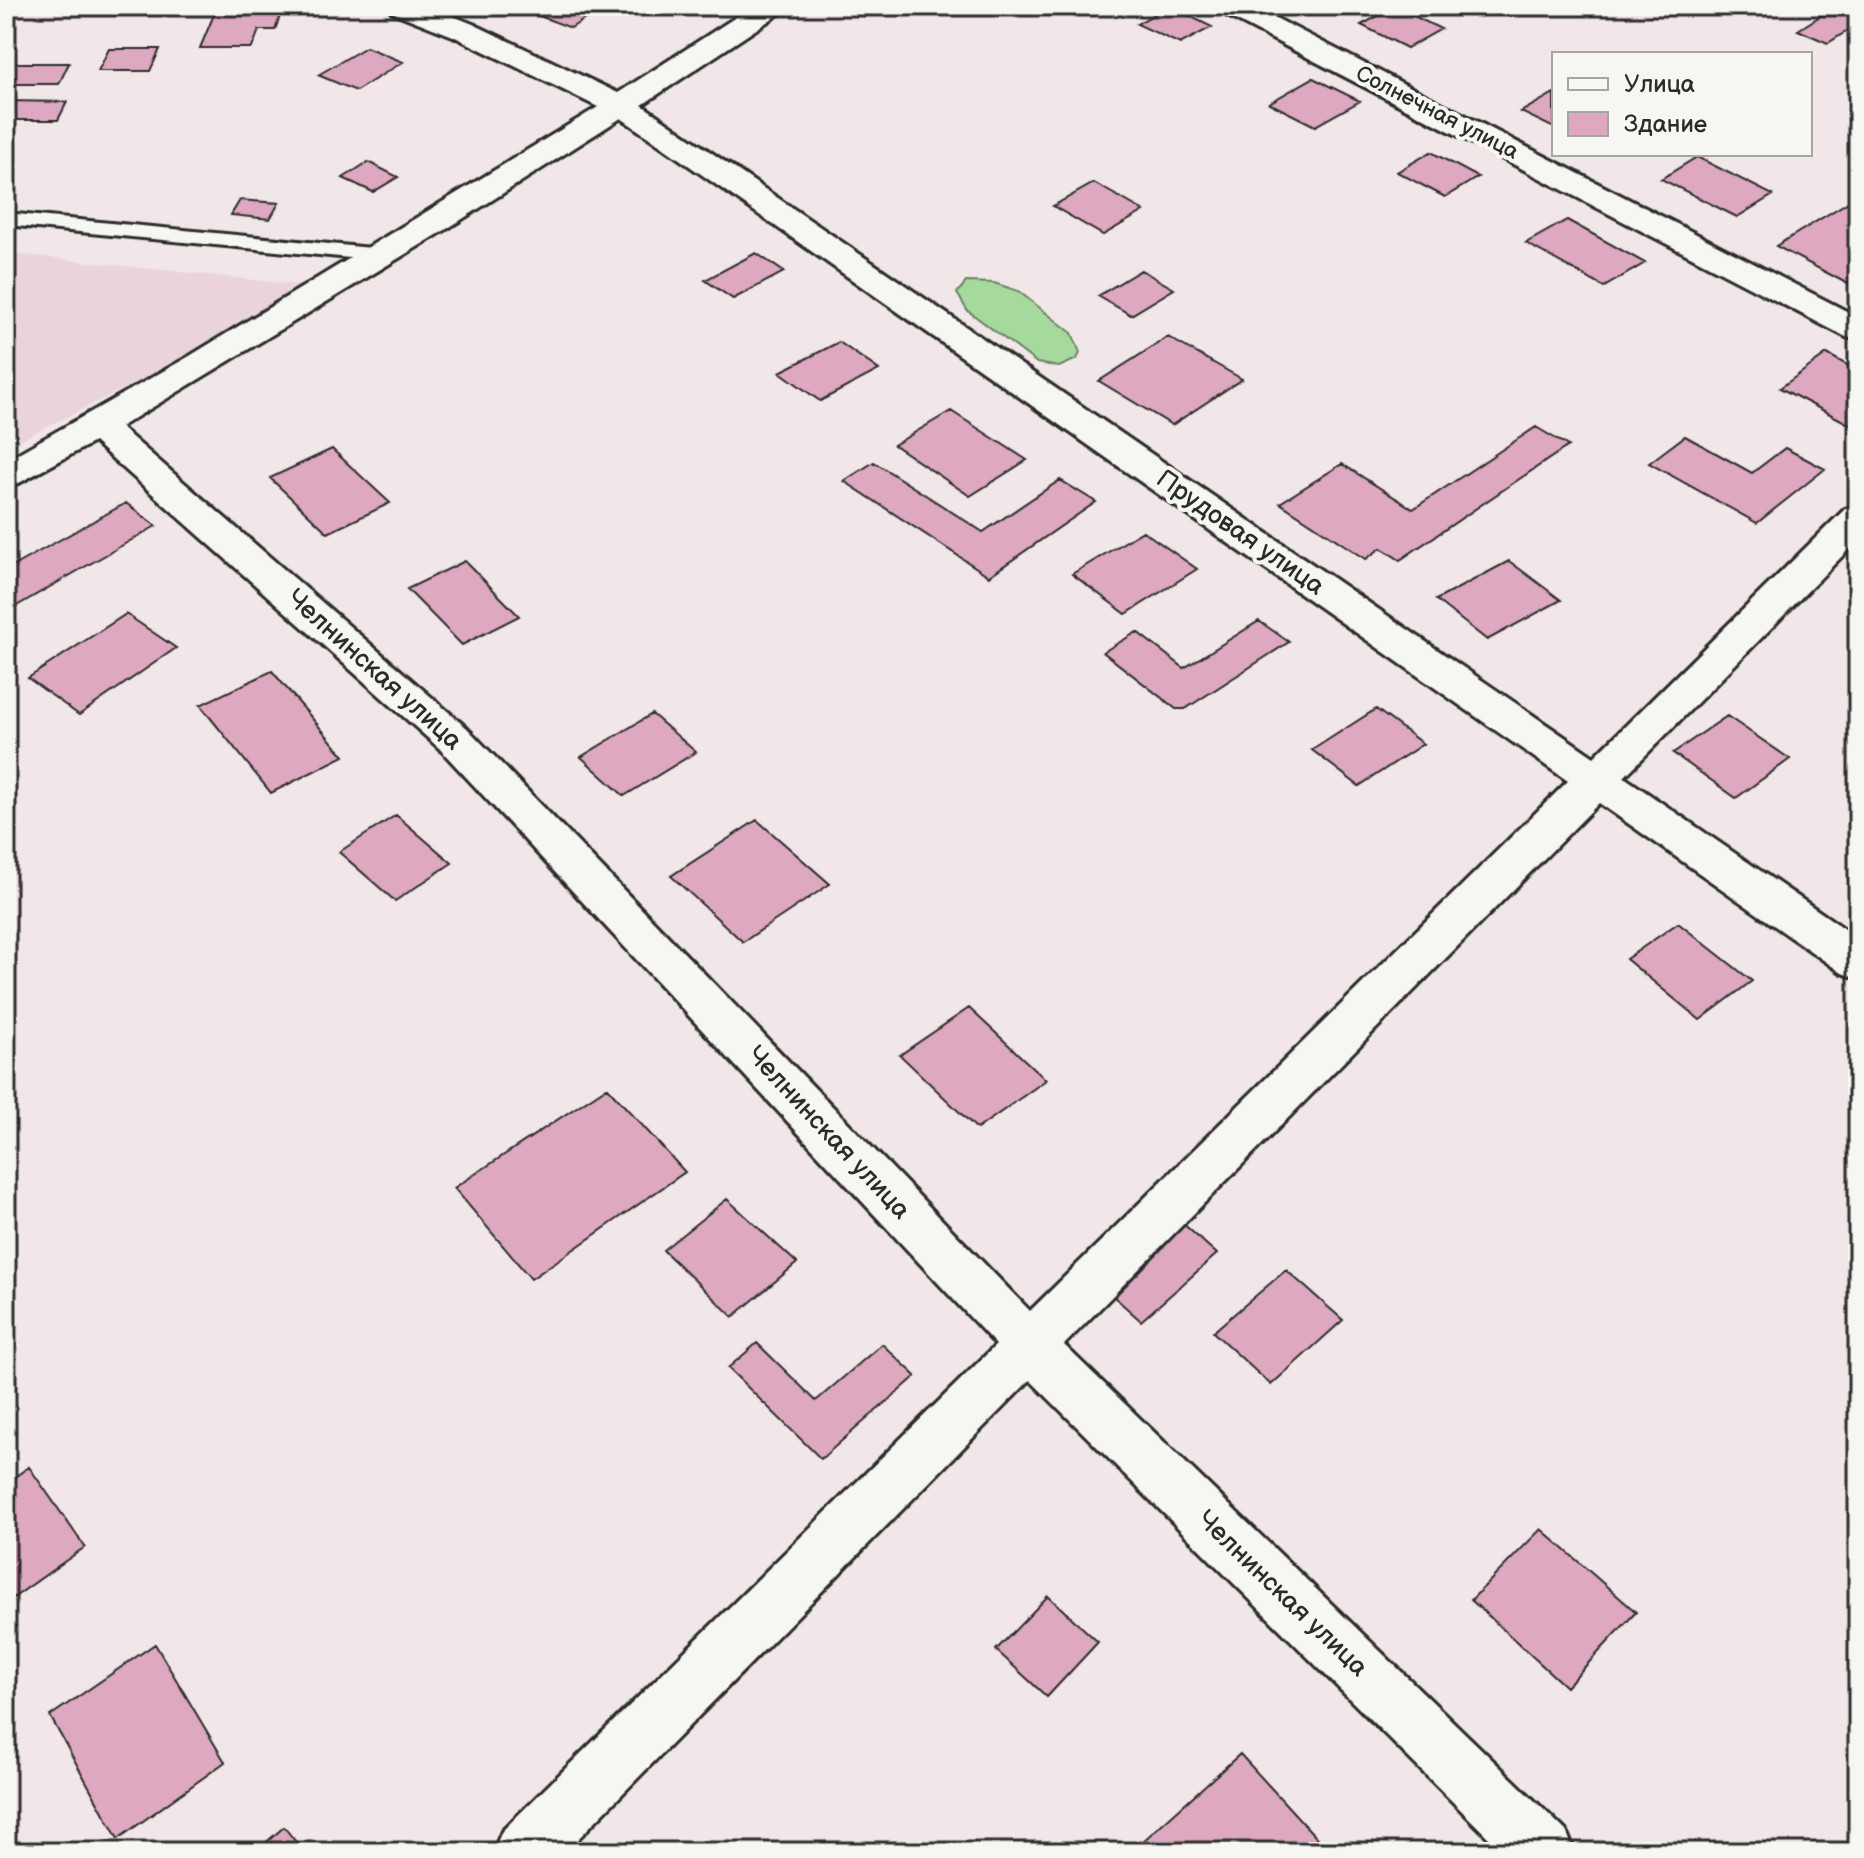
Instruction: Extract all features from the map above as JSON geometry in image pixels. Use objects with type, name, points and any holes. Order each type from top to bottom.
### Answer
[{"type":"street","name":"Прудовая улица","points":[[402,6],[463,30],[637,114],[1858,961]]},
{"type":"street","points":[[6,475],[98,427],[382,255],[622,106],[772,6]]},
{"type":"street","name":"Солнечная улица","points":[[1230,6],[1858,330]]},
{"type":"street","name":"Челнинская улица","points":[[98,427],[453,738],[1028,1344],[1545,1852]]},
{"type":"street","points":[[523,1852],[1858,518]]},
{"type":"lane","points":[[6,219],[382,255]]},
{"type":"shaded area","points":[[6,253],[326,288],[6,447]]},
{"type":"green space","points":[[966,282],[994,283],[1018,291],[1072,333],[1080,353],[1077,359],[1059,367],[1037,363],[967,310],[957,293]]},
{"type":"building","points":[[535,6],[592,6],[600,9],[571,28],[526,11]]},
{"type":"building","points":[[1169,6],[1212,27],[1180,44],[1137,24]]},
{"type":"building","points":[[1836,6],[1858,6],[1858,24],[1828,43],[1798,30]]},
{"type":"building","points":[[1395,7],[1441,29],[1407,48],[1361,25]]},
{"type":"building","points":[[215,12],[281,13],[275,30],[259,30],[252,48],[200,48]]},
{"type":"building","points":[[366,47],[403,62],[356,91],[318,75]]},
{"type":"building","points":[[109,49],[160,49],[150,71],[98,71]]},
{"type":"building","points":[[6,63],[69,63],[59,84],[6,84]]},
{"type":"building","points":[[1313,78],[1360,101],[1315,126],[1269,103]]},
{"type":"building","points":[[1552,94],[1552,127],[1521,112]]},
{"type":"building","points":[[6,101],[67,102],[58,120],[6,120]]},
{"type":"building","points":[[1431,152],[1478,177],[1445,197],[1397,172]]},
{"type":"building","points":[[1697,157],[1773,195],[1737,217],[1661,179]]},
{"type":"building","points":[[368,162],[398,177],[373,192],[343,178]]},
{"type":"building","points":[[1094,183],[1144,211],[1103,235],[1053,206]]},
{"type":"building","points":[[1858,196],[1858,278],[1848,284],[1776,246]]},
{"type":"building","points":[[240,200],[279,203],[270,219],[231,215]]},
{"type":"building","points":[[1567,220],[1645,263],[1604,287],[1526,243]]},
{"type":"building","points":[[756,253],[784,272],[733,299],[705,280]]},
{"type":"building","points":[[1141,270],[1174,289],[1131,315],[1098,296]]},
{"type":"building","points":[[1168,337],[1242,379],[1172,425],[1099,381]]},
{"type":"building","points":[[839,342],[879,370],[820,401],[780,372]]},
{"type":"building","points":[[1827,354],[1858,371],[1858,420],[1851,425],[1780,388]]},
{"type":"building","points":[[951,411],[1027,460],[970,496],[894,445]]},
{"type":"building","points":[[1536,427],[1568,446],[1400,560],[1381,548],[1366,559],[1280,503],[1342,464],[1413,509]]},
{"type":"building","points":[[1685,436],[1752,473],[1785,448],[1825,469],[1757,523],[1649,463]]},
{"type":"building","points":[[332,449],[390,503],[328,533],[270,478]]},
{"type":"building","points":[[874,462],[983,532],[1060,480],[1096,502],[989,576],[844,481]]},
{"type":"building","points":[[126,503],[156,526],[6,612],[6,570]]},
{"type":"building","points":[[1143,531],[1197,569],[1126,614],[1072,574]]},
{"type":"building","points":[[465,561],[519,616],[462,645],[407,589]]},
{"type":"building","points":[[1509,561],[1561,600],[1487,640],[1436,600]]},
{"type":"building","points":[[126,614],[176,648],[79,715],[28,678]]},
{"type":"building","points":[[1259,621],[1289,642],[1185,709],[1176,709],[1103,652],[1137,632],[1184,668]]},
{"type":"building","points":[[272,671],[344,756],[271,793],[200,705]]},
{"type":"building","points":[[1376,709],[1423,744],[1359,786],[1312,750]]},
{"type":"building","points":[[652,714],[696,752],[624,796],[581,757]]},
{"type":"building","points":[[1727,716],[1790,759],[1736,798],[1673,753]]},
{"type":"building","points":[[396,815],[452,863],[395,901],[339,852]]},
{"type":"building","points":[[757,820],[830,884],[743,942],[671,876]]},
{"type":"building","points":[[1678,923],[1752,981],[1700,1020],[1626,959]]},
{"type":"building","points":[[969,1008],[1046,1080],[977,1129],[900,1055]]},
{"type":"building","points":[[607,1087],[685,1172],[531,1279],[454,1188]]},
{"type":"building","points":[[727,1199],[797,1263],[733,1317],[663,1250]]},
{"type":"building","points":[[1180,1221],[1217,1254],[1141,1321],[1103,1287]]},
{"type":"building","points":[[1286,1270],[1343,1320],[1271,1385],[1213,1332]]},
{"type":"building","points":[[757,1343],[816,1401],[882,1344],[916,1376],[821,1459],[728,1368]]},
{"type":"building","points":[[29,1467],[85,1547],[6,1603],[6,1483]]},
{"type":"building","points":[[1541,1529],[1636,1612],[1566,1687],[1471,1600]]},
{"type":"building","points":[[1048,1596],[1098,1642],[1047,1697],[996,1650]]},
{"type":"building","points":[[155,1644],[225,1762],[118,1839],[50,1716]]},
{"type":"building","points":[[1240,1754],[1324,1846],[1317,1852],[1152,1852],[1143,1841]]},
{"type":"building","points":[[284,1827],[304,1852],[255,1852]]}]
